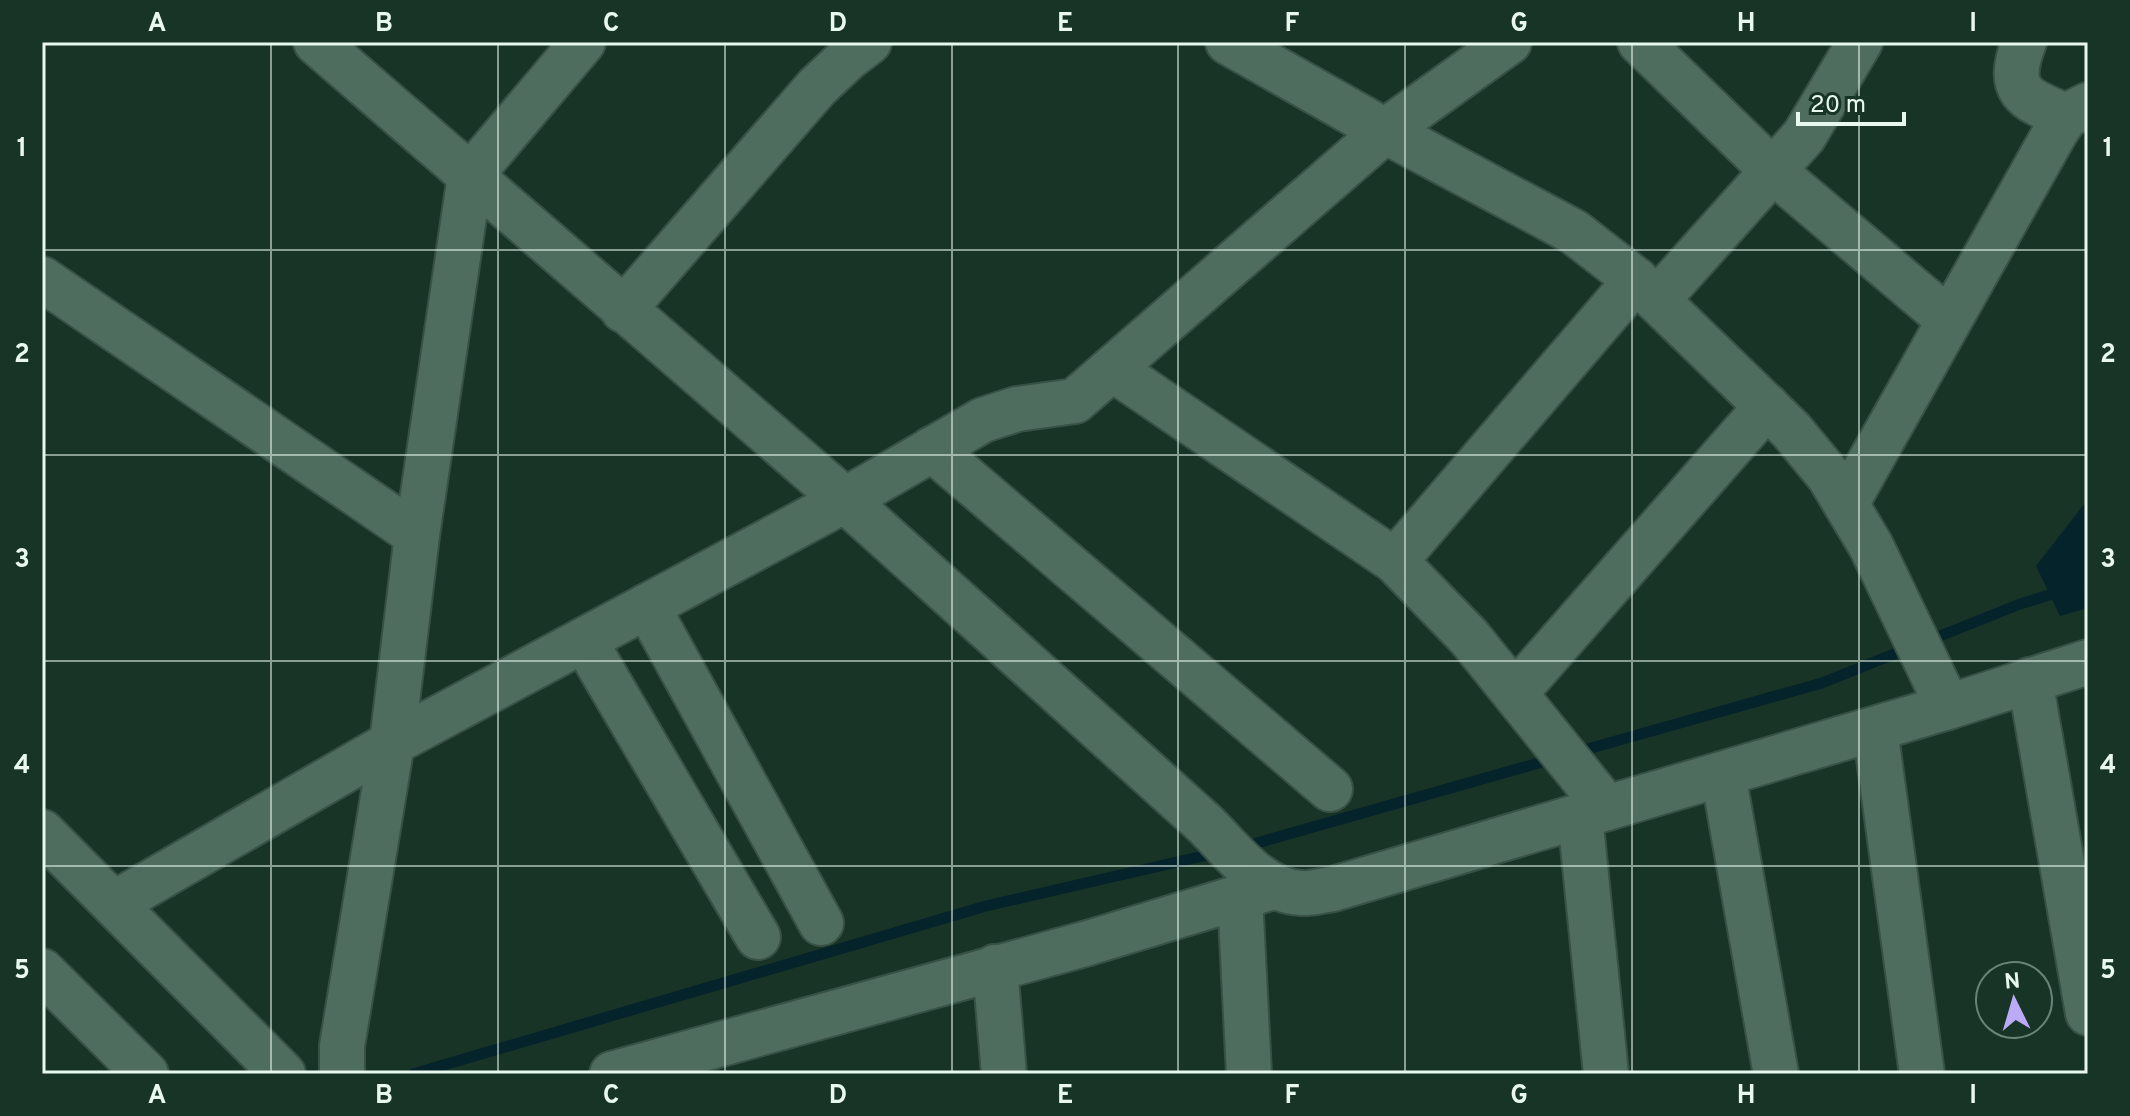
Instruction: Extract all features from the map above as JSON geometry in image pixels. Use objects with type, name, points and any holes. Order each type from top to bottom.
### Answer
[{"type":"street","points":[[316,42],[845,500],[1257,892],[1249,1074]]},
{"type":"street","points":[[331,1071],[342,1046],[392,743],[417,535],[470,176],[583,42]]},
{"type":"street","points":[[623,310],[817,87],[869,42]]},
{"type":"street","points":[[1228,42],[1385,131],[1574,232],[1647,290],[1809,449],[1871,546],[1948,707]]},
{"type":"street","points":[[115,903],[392,743],[845,500],[1000,412],[1075,401],[1385,131],[1509,42]]},
{"type":"street","points":[[1640,42],[1772,170],[1949,320]]},
{"type":"street","points":[[1395,561],[1647,290],[1804,136],[1860,42]]},
{"type":"street","points":[[1846,504],[1949,320],[2077,111],[2030,101],[2019,88],[2016,73],[2024,42]]},
{"type":"street","points":[[42,279],[417,535]]},
{"type":"street","points":[[1114,370],[1395,561],[1469,637],[1516,692],[1594,812],[1606,1074]]},
{"type":"street","points":[[1516,692],[1767,406]]},
{"type":"street","points":[[932,449],[1330,789]]},
{"type":"street","points":[[647,606],[821,923]]},
{"type":"street","points":[[584,640],[758,937]]},
{"type":"street","points":[[612,1074],[1257,892],[1301,893],[1333,889],[1875,729],[2088,662]]},
{"type":"street","points":[[2030,680],[2088,1013]]},
{"type":"street","points":[[1875,729],[1922,1074]]},
{"type":"street","points":[[1723,774],[1776,1074]]},
{"type":"street","points":[[42,832],[283,1074]]},
{"type":"street","points":[[995,967],[1004,1074]]},
{"type":"street","points":[[42,971],[146,1074]]},
{"type":"water","points":[[2088,499],[2088,608],[2060,616],[2036,566]]},
{"type":"waterway","points":[[1935,638],[2020,604],[2088,583]]},
{"type":"waterway","points":[[1577,752],[1822,683],[1904,650]]},
{"type":"waterway","points":[[1257,843],[1556,758]]},
{"type":"waterway","points":[[413,1074],[986,906],[1216,853]]}]
